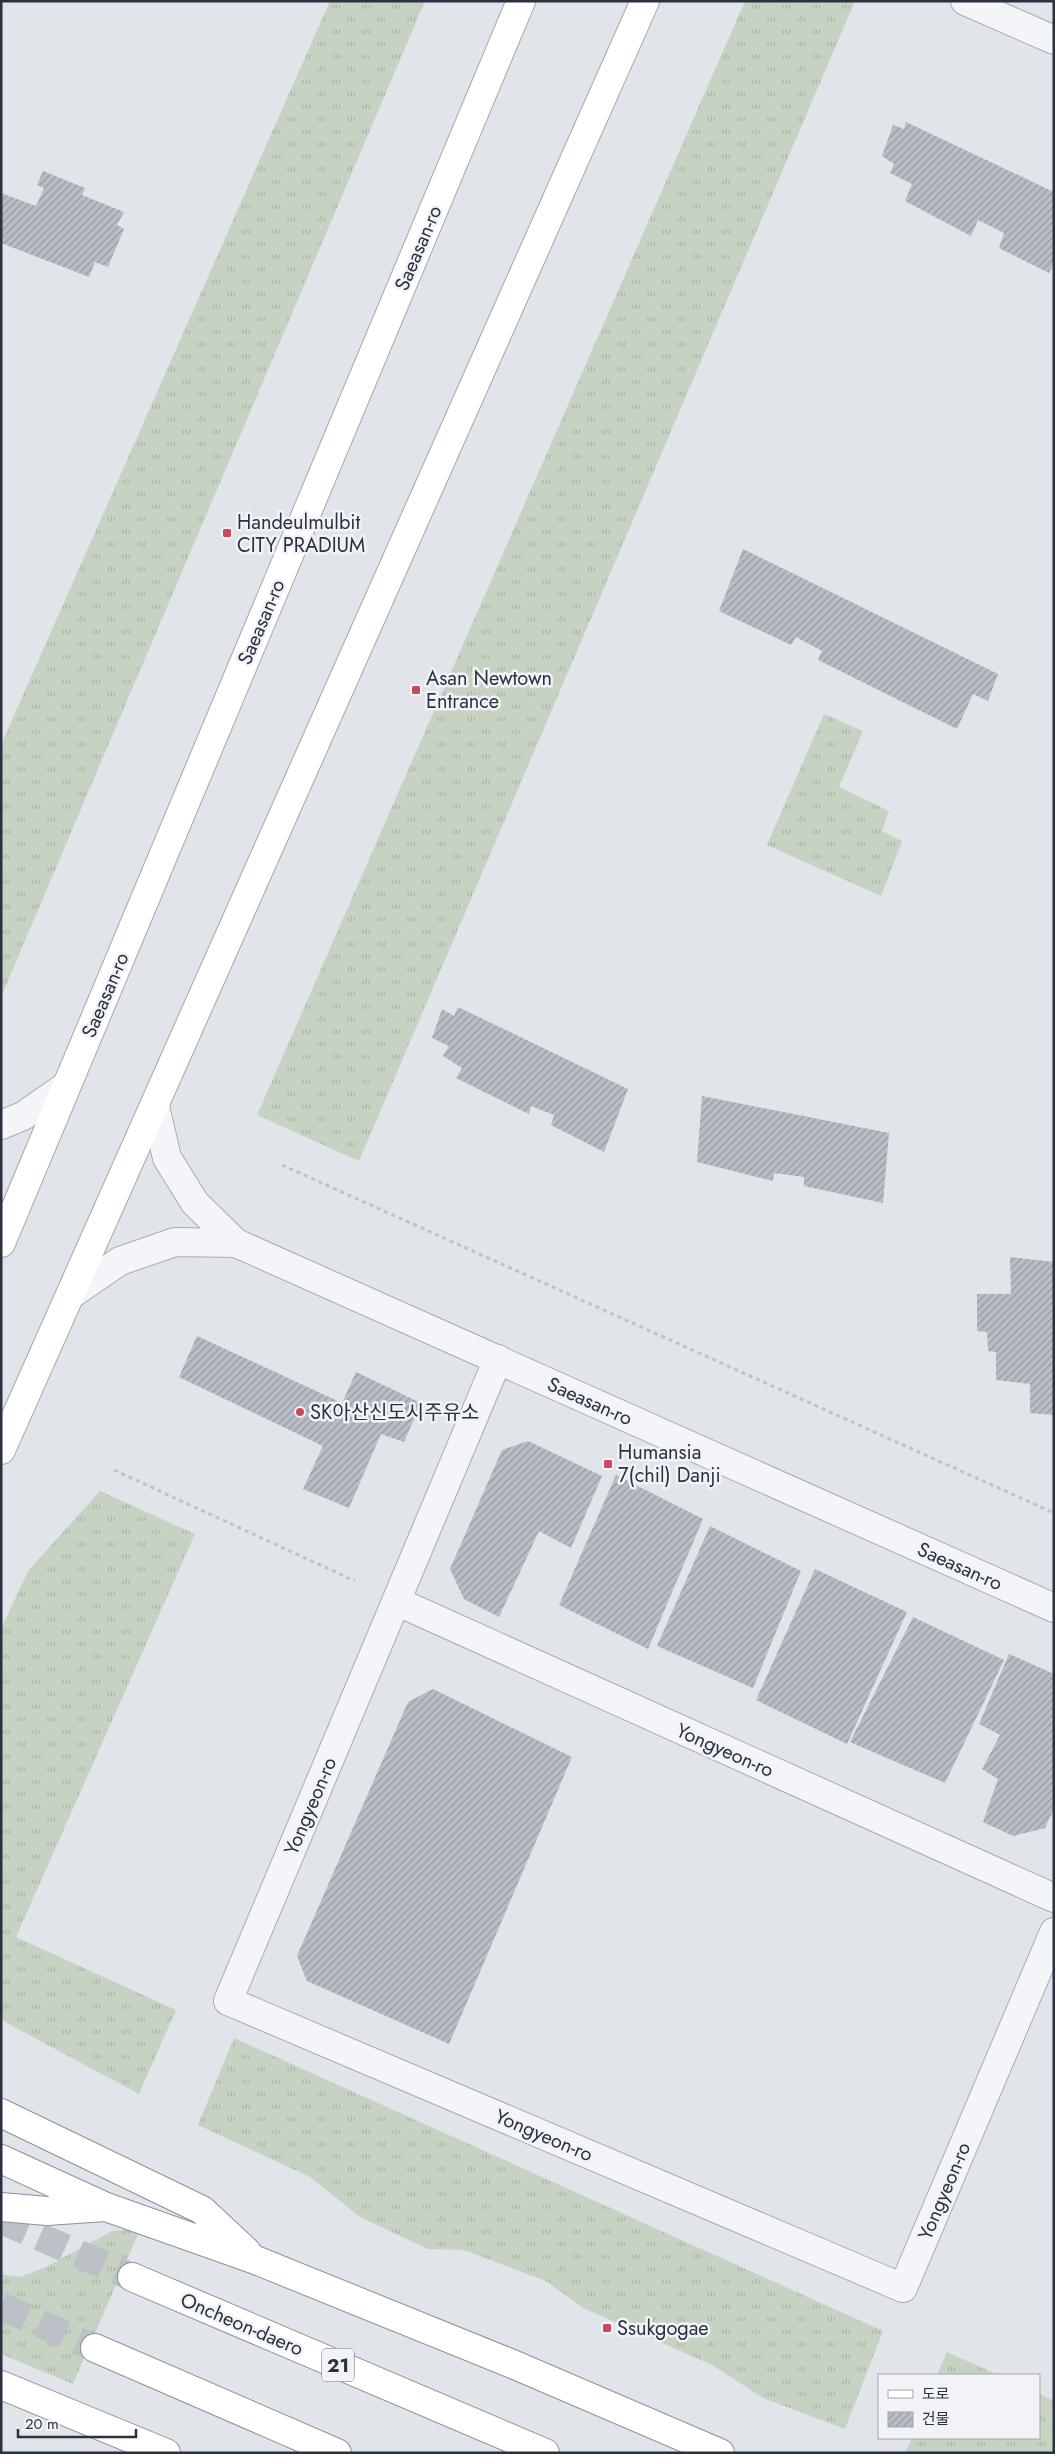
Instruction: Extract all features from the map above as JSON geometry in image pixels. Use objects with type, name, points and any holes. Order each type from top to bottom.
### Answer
[{"type":"main road","name":"Saeasan-ro","points":[[2,1239],[521,1]]},
{"type":"main road","points":[[1,1450],[72,1294],[645,1]]},
{"type":"main road","points":[[1,2113],[202,2210],[253,2259]]},
{"type":"main road","points":[[1,2159],[106,2207],[253,2259],[510,2363],[720,2453]]},
{"type":"main road","points":[[1,2207],[47,2211],[106,2207]]},
{"type":"main road","name":"Oncheon-daero","points":[[132,2277],[545,2453]]},
{"type":"main road","points":[[95,2348],[336,2453]]},
{"type":"main road","points":[[1,2385],[166,2453]]},
{"type":"street","points":[[965,1],[1054,40]]},
{"type":"street","points":[[1,1125],[23,1116],[66,1086]]},
{"type":"street","name":"Saeasan-ro","points":[[155,1106],[167,1158],[195,1203],[236,1243],[1054,1608]]},
{"type":"street","name":"Saeasan-ro","points":[[72,1294],[120,1261],[175,1242],[236,1243]]},
{"type":"street","name":"Yongyeon-ro","points":[[498,1360],[228,2001],[903,2288],[1054,1932]]},
{"type":"street","name":"Yongyeon-ro","points":[[396,1601],[1054,1898]]},
{"type":"path","points":[[282,1165],[1054,1513]]},
{"type":"path","points":[[114,1470],[355,1581]]},
{"type":"green space","points":[[330,1],[425,1],[1,997],[1,745]]},
{"type":"green space","points":[[745,1],[855,1],[359,1161],[257,1115]]},
{"type":"green space","points":[[824,714],[863,731],[839,787],[889,811],[882,831],[902,841],[881,896],[767,845]]},
{"type":"green space","points":[[100,1491],[195,1534],[16,1937],[176,2010],[139,2094],[5,2022],[1,2018],[1,1629],[28,1571]]},
{"type":"green space","points":[[234,2038],[883,2331],[845,2429],[763,2398],[712,2365],[583,2308],[546,2281],[464,2250],[428,2249],[360,2217],[310,2177],[198,2125]]},
{"type":"green space","points":[[128,2230],[138,2234],[73,2384],[1,2354],[1,2274],[20,2277],[46,2267],[112,2231]]},
{"type":"green space","points":[[947,2352],[996,2374],[937,2374]]},
{"type":"green space","points":[[1040,2394],[1054,2401],[1054,2453],[905,2453],[912,2439],[1040,2439]]},
{"type":"building","points":[[906,122],[1054,192],[1054,262],[1049,273],[999,248],[1004,233],[978,220],[971,236],[905,201],[912,184],[890,173],[894,164],[882,156],[893,125],[904,129]]},
{"type":"building","points":[[43,171],[85,188],[82,195],[124,212],[117,225],[124,229],[108,267],[95,262],[89,277],[1,243],[1,193],[36,206],[44,188],[37,185]]},
{"type":"building","points":[[743,549],[998,674],[988,701],[973,694],[957,729],[818,660],[822,651],[796,637],[791,645],[719,611]]},
{"type":"building","points":[[458,1007],[628,1089],[604,1152],[551,1125],[554,1115],[531,1106],[529,1114],[456,1078],[462,1068],[443,1056],[449,1046],[432,1038],[442,1009],[454,1016]]},
{"type":"building","points":[[702,1096],[889,1133],[883,1203],[804,1186],[804,1177],[774,1173],[773,1181],[697,1162]]},
{"type":"building","points":[[1010,1257],[1054,1262],[1054,1415],[1030,1413],[1030,1384],[996,1380],[996,1352],[988,1351],[987,1332],[977,1331],[977,1294],[1011,1294]]},
{"type":"building","points":[[197,1336],[342,1403],[356,1372],[421,1403],[404,1442],[381,1434],[349,1508],[303,1489],[323,1446],[179,1377]]},
{"type":"building","points":[[528,1441],[602,1476],[571,1548],[539,1531],[499,1617],[464,1599],[450,1569],[502,1450]]},
{"type":"building","points":[[616,1475],[703,1519],[648,1649],[559,1605]]},
{"type":"building","points":[[710,1526],[801,1571],[753,1688],[657,1646]]},
{"type":"building","points":[[815,1569],[907,1612],[847,1744],[756,1700]]},
{"type":"building","points":[[913,1617],[1004,1660],[945,1783],[850,1742]]},
{"type":"building","points":[[1009,1654],[1054,1674],[1054,1808],[1045,1828],[1013,1836],[983,1822],[998,1779],[982,1769],[1000,1735],[979,1724]]},
{"type":"building","points":[[433,1689],[572,1757],[449,2044],[307,1981],[297,1956],[408,1702]]},
{"type":"tunnel","points":[[1,2220],[132,2277]]},
{"type":"tunnel","points":[[1,2306],[95,2348]]},
{"type":"place","name":"Handeulmulbit CITY PRADIUM","points":[[227,533]]},
{"type":"place","name":"Asan Newtown Entrance","points":[[416,690]]},
{"type":"place","name":"SK아산신도시주유소","points":[[300,1412]]},
{"type":"place","name":"Humansia 7(chil) Danji","points":[[608,1464]]},
{"type":"place","name":"Ssukgogae","points":[[607,2328]]}]
